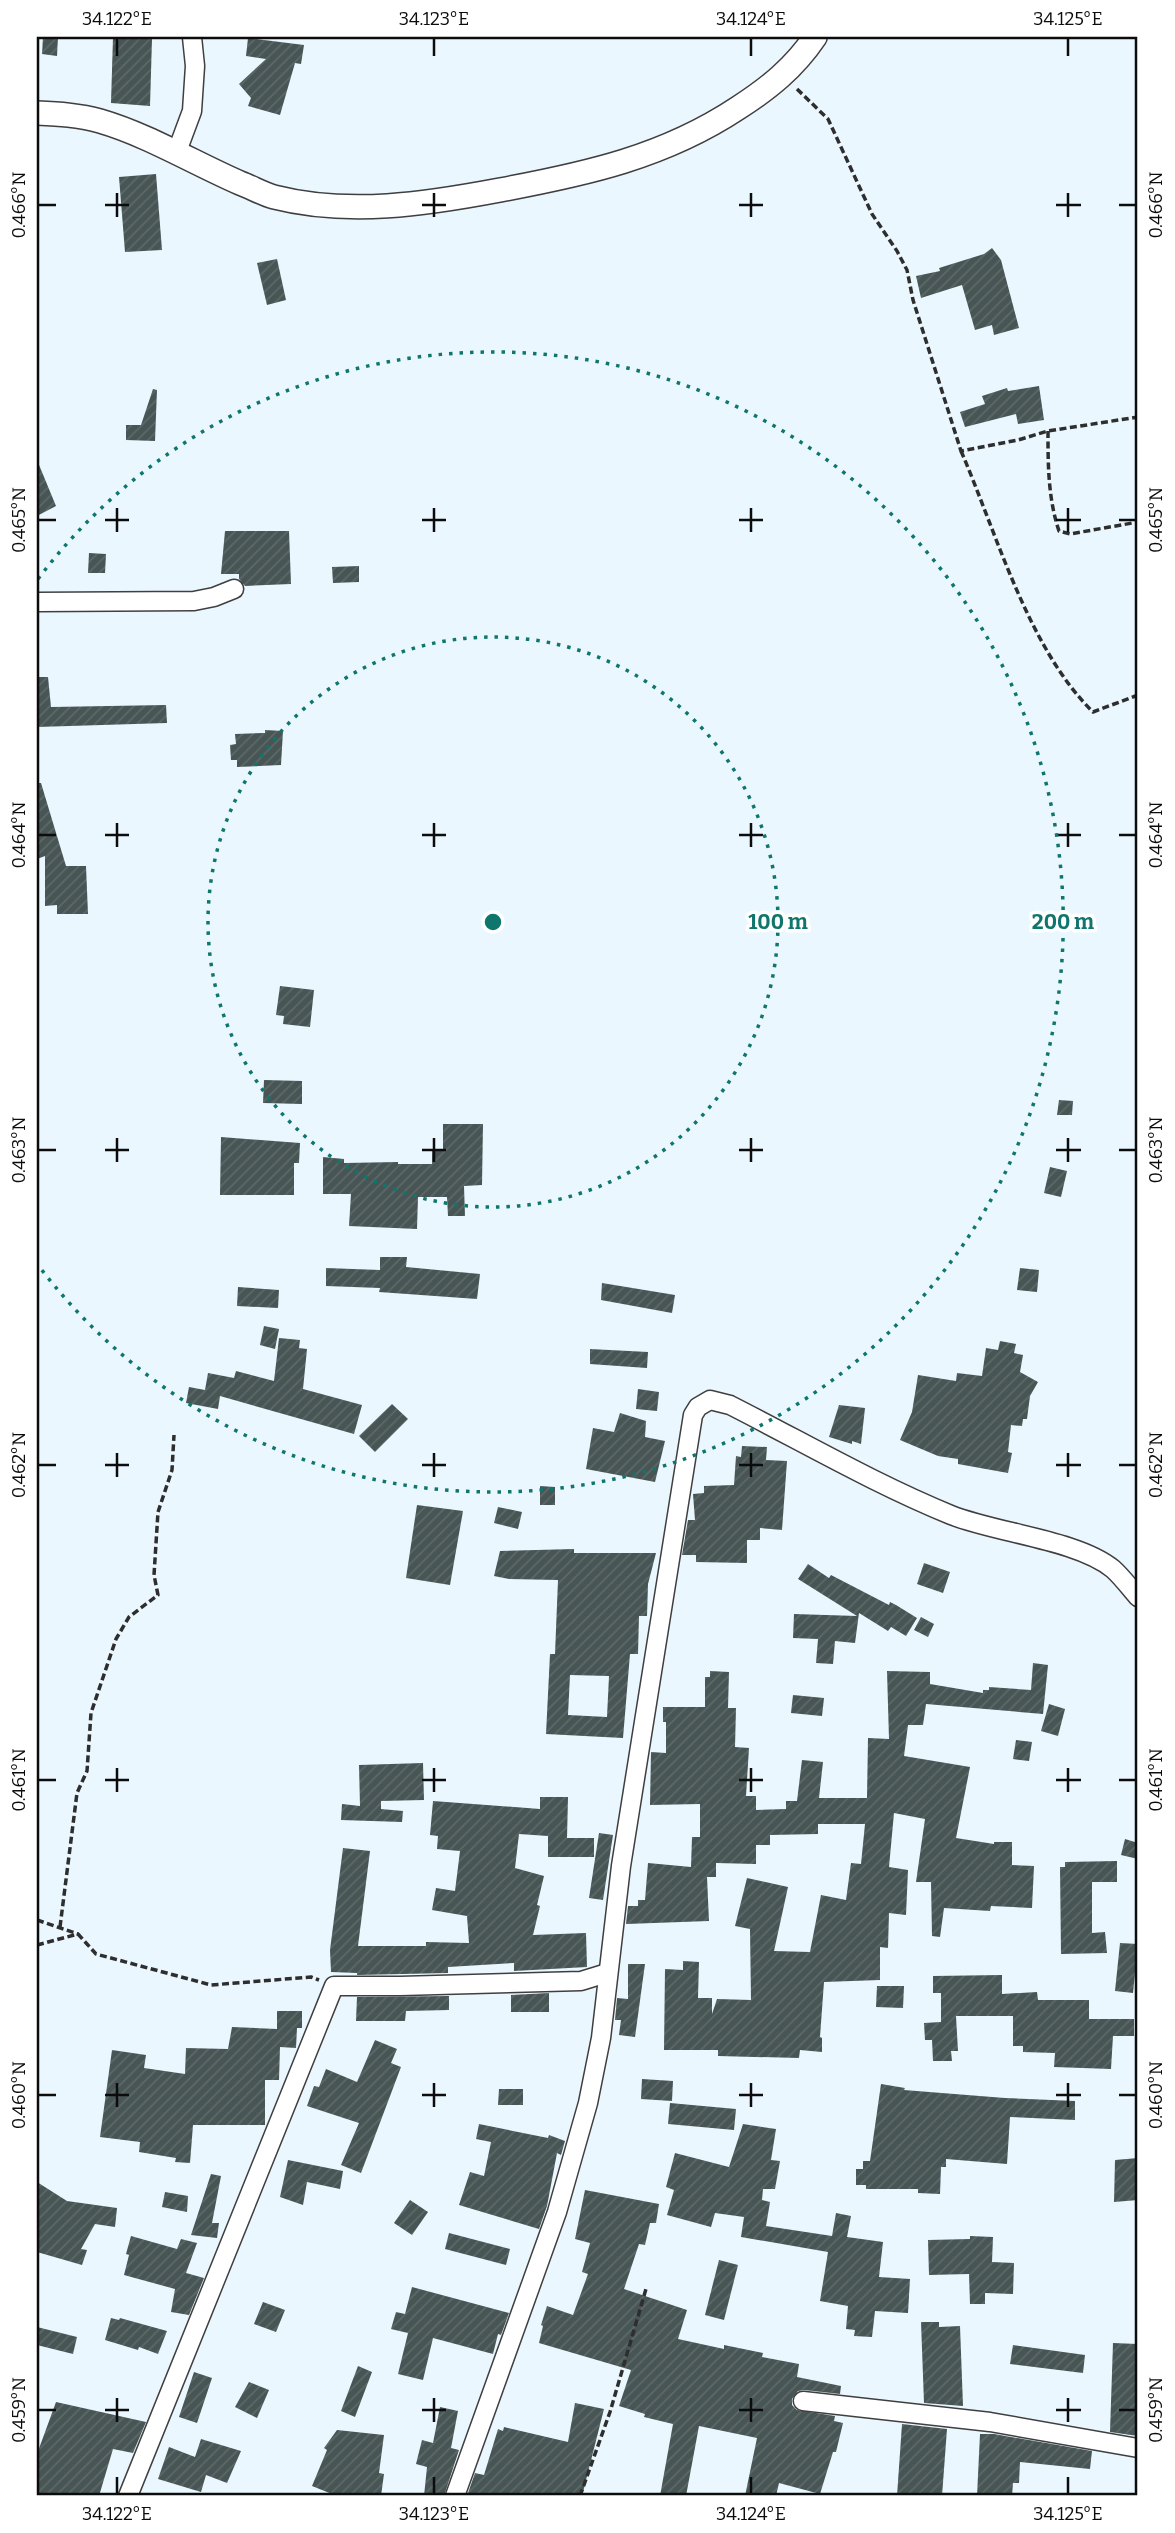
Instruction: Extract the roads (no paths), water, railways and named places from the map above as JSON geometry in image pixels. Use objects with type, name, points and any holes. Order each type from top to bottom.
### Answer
[{"type":"street","points":[[176,154],[192,111],[195,66],[192,37]]},
{"type":"street","points":[[37,113],[98,121],[131,132],[272,196],[309,204],[345,207],[442,201],[584,174],[667,148],[709,128],[773,85],[795,64],[815,37]]},
{"type":"street","points":[[37,602],[194,601],[233,589]]},
{"type":"street","points":[[455,2496],[557,2212],[588,2103],[601,2038],[621,1866],[693,1415],[702,1404],[710,1401],[730,1405],[951,1515],[1072,1549],[1094,1558],[1112,1568],[1138,1597]]},
{"type":"street","points":[[128,2496],[334,1986],[582,1981],[607,1973]]},
{"type":"street","points":[[803,2401],[990,2422],[1138,2448]]}]
